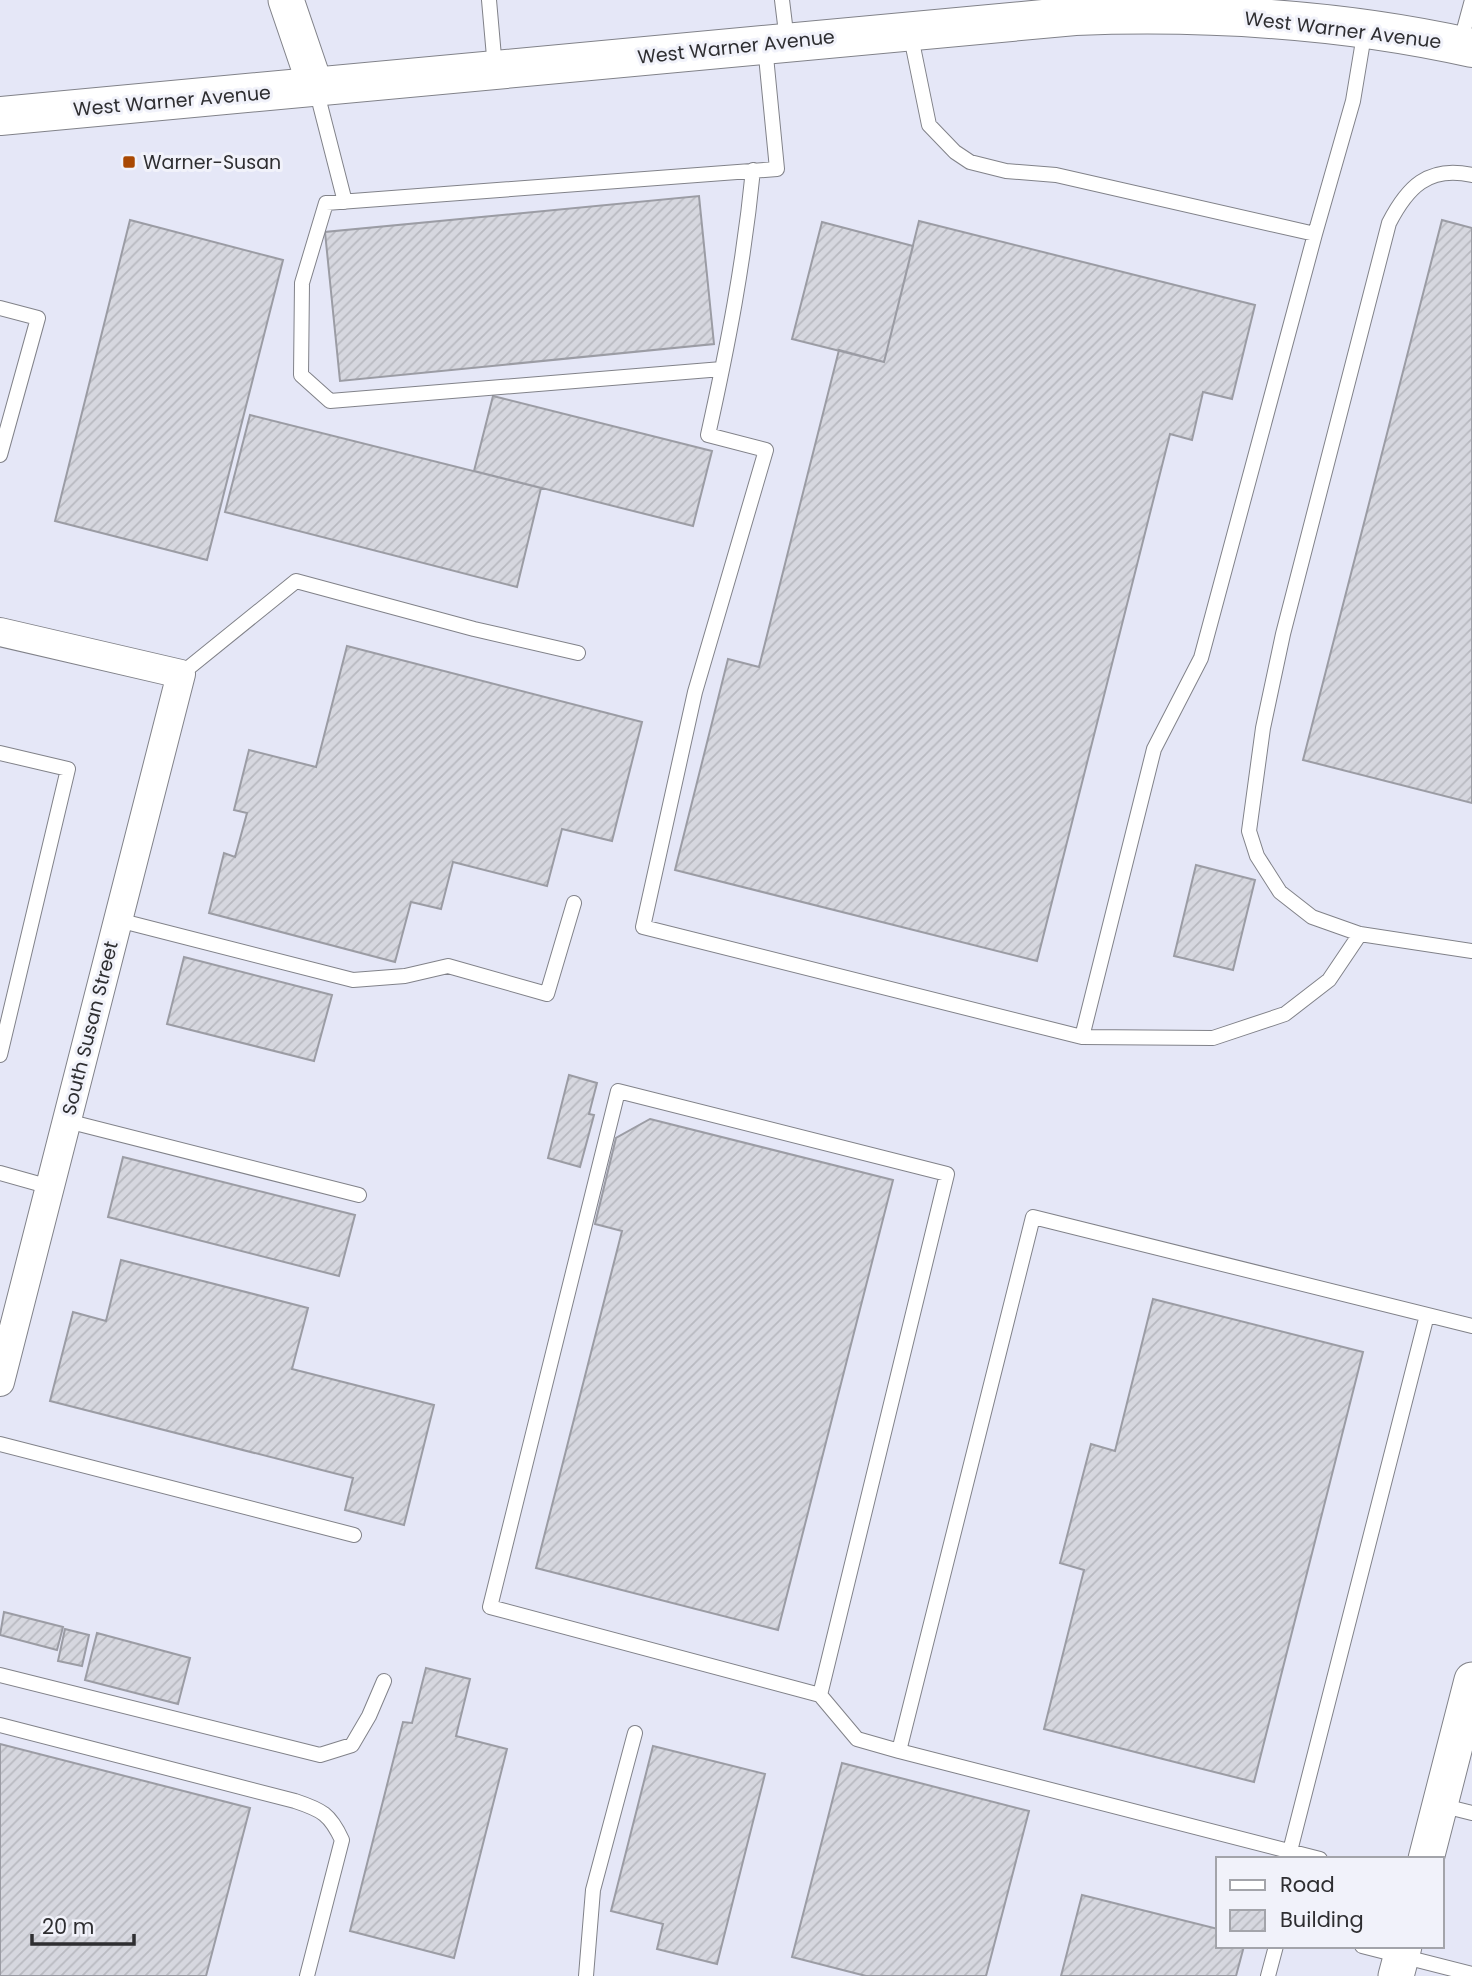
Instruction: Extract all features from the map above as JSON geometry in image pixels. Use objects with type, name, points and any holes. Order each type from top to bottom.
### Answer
[{"type":"main road","name":"West Warner Avenue","points":[[0,116],[910,31],[965,19],[1153,13],[1285,20],[1365,29],[1466,47]]},
{"type":"street","points":[[286,0],[316,88]]},
{"type":"street","points":[[0,632],[181,674]]},
{"type":"street","name":"South Susan Street","points":[[2,1364],[181,674]]},
{"type":"street","points":[[1427,1857],[1456,1809],[1472,1680]]},
{"type":"lane","points":[[489,0],[495,71]]},
{"type":"lane","points":[[722,369],[330,401],[301,375],[302,283],[326,203],[778,169],[776,43],[782,0]]},
{"type":"lane","points":[[1466,47],[1472,0]]},
{"type":"lane","points":[[1082,1037],[1154,749],[1201,658],[1353,101],[1365,29]]},
{"type":"lane","points":[[910,31],[929,125],[955,152],[970,163],[1006,171],[1056,175],[1315,234]]},
{"type":"lane","points":[[316,88],[345,202]]},
{"type":"lane","points":[[753,170],[747,239],[735,311],[708,435],[766,450],[695,692],[643,927],[1082,1037],[1177,1040],[1213,1038],[1286,1014],[1329,980],[1360,934]]},
{"type":"lane","points":[[1472,175],[1462,172],[1440,174],[1422,180],[1401,199],[1388,223],[1283,634],[1263,728],[1249,831],[1257,856],[1280,892],[1312,917],[1360,934],[1472,951]]},
{"type":"lane","points":[[0,308],[38,318],[0,455]]},
{"type":"lane","points":[[181,674],[296,581],[474,629],[578,653]]},
{"type":"lane","points":[[0,753],[68,769],[0,1055]]},
{"type":"lane","points":[[118,920],[353,980],[405,976],[448,966],[547,994],[574,903]]},
{"type":"lane","points":[[820,1695],[947,1174],[618,1091],[490,1607],[820,1695],[857,1739],[1312,1857]]},
{"type":"lane","points":[[67,1121],[359,1195]]},
{"type":"lane","points":[[0,1173],[50,1187]]},
{"type":"lane","points":[[899,1751],[1033,1217],[1472,1326]]},
{"type":"lane","points":[[1290,1851],[1427,1315]]},
{"type":"lane","points":[[0,1444],[354,1535]]},
{"type":"lane","points":[[0,1675],[320,1755],[352,1745],[369,1716],[384,1681]]},
{"type":"lane","points":[[0,1725],[321,1810],[335,1824],[342,1840],[307,1976]]},
{"type":"lane","points":[[586,1976],[593,1890],[635,1733]]},
{"type":"lane","points":[[1268,1976],[1275,1948]]},
{"type":"lane","points":[[1368,1948],[1400,1959],[1472,1974]]},
{"type":"shaded area","points":[[0,0],[1472,0],[1472,1976],[0,1976]]},
{"type":"building","points":[[699,196],[714,344],[340,381],[325,232]]},
{"type":"building","points":[[130,220],[283,260],[207,560],[55,521]]},
{"type":"building","points":[[1442,220],[1472,228],[1472,803],[1303,760]]},
{"type":"building","points":[[919,221],[1255,305],[1232,399],[1203,392],[1192,440],[1170,434],[1037,961],[675,870],[728,659],[759,667],[839,350],[884,362]]},
{"type":"building","points":[[822,222],[913,246],[884,362],[792,339]]},
{"type":"building","points":[[493,396],[712,451],[693,526],[474,471]]},
{"type":"building","points":[[250,415],[541,488],[517,587],[225,512]]},
{"type":"building","points":[[347,646],[642,722],[612,841],[562,829],[547,886],[453,862],[441,909],[411,902],[395,962],[209,913],[224,853],[235,857],[247,813],[234,810],[249,750],[316,767]]},
{"type":"building","points":[[1196,865],[1255,880],[1233,970],[1174,956]]},
{"type":"building","points":[[184,957],[332,995],[314,1061],[167,1024]]},
{"type":"building","points":[[569,1075],[597,1083],[589,1114],[594,1115],[580,1167],[548,1158]]},
{"type":"building","points":[[650,1119],[893,1180],[778,1630],[536,1568],[622,1231],[595,1224],[616,1138]]},
{"type":"building","points":[[123,1157],[355,1215],[339,1276],[108,1217]]},
{"type":"building","points":[[121,1260],[308,1308],[292,1369],[434,1405],[404,1525],[345,1510],[353,1478],[50,1401],[73,1312],[106,1321]]},
{"type":"building","points":[[1153,1299],[1363,1352],[1254,1782],[1044,1729],[1084,1570],[1060,1563],[1091,1444],[1115,1451]]},
{"type":"building","points":[[4,1612],[63,1627],[57,1650],[0,1635]]},
{"type":"building","points":[[65,1629],[89,1635],[82,1666],[58,1661]]},
{"type":"building","points":[[97,1633],[190,1658],[178,1704],[85,1680]]},
{"type":"building","points":[[426,1668],[470,1679],[456,1736],[507,1749],[454,1958],[350,1931],[403,1722],[412,1723]]},
{"type":"building","points":[[0,1744],[250,1808],[206,1976],[0,1976]]},
{"type":"building","points":[[653,1746],[765,1774],[717,1964],[657,1949],[663,1924],[611,1911]]},
{"type":"building","points":[[842,1763],[1029,1811],[986,1976],[866,1976],[792,1957]]},
{"type":"building","points":[[1082,1895],[1216,1928],[1216,1948],[1243,1948],[1236,1976],[1061,1976]]},
{"type":"place","name":"Warner-Susan","points":[[129,162]]}]
